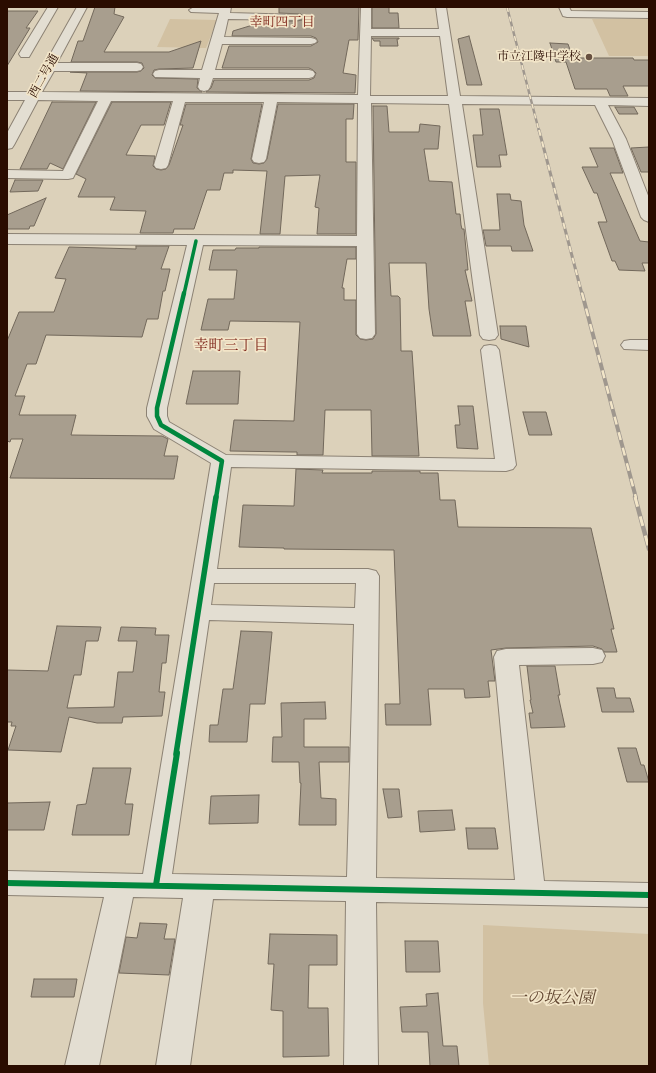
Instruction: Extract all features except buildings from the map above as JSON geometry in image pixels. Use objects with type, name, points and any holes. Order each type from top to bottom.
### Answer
[{"type":"street","points":[[25,54],[53,7]]},
{"type":"street","name":"西二号通","points":[[7,145],[82,7]]},
{"type":"street","points":[[366,7],[364,99],[366,334]]},
{"type":"street","points":[[196,241],[157,408],[157,416],[162,425],[222,461],[506,465],[442,7]]},
{"type":"street","points":[[564,7],[567,14],[631,11],[649,15]]},
{"type":"street","points":[[195,10],[297,17]]},
{"type":"street","points":[[202,98],[207,74],[225,11]]},
{"type":"street","points":[[366,32],[446,33]]},
{"type":"street","points":[[217,40],[311,41]]},
{"type":"street","points":[[49,67],[137,67]]},
{"type":"street","points":[[159,74],[308,74]]},
{"type":"street","points":[[7,96],[649,102]]},
{"type":"street","points":[[7,174],[68,175],[106,97]]},
{"type":"street","points":[[161,165],[180,98]]},
{"type":"street","points":[[259,159],[271,98]]},
{"type":"street","points":[[600,101],[607,118],[619,139],[649,217]]},
{"type":"street","points":[[7,239],[365,241]]},
{"type":"street","points":[[630,345],[649,345]]},
{"type":"street","points":[[156,885],[222,461]]},
{"type":"street","points":[[203,576],[368,576],[361,889],[361,1066]]},
{"type":"street","points":[[198,612],[366,616]]},
{"type":"street","points":[[531,892],[506,657],[593,656]]},
{"type":"street","points":[[7,883],[649,894]]},
{"type":"street","points":[[82,1066],[121,885]]},
{"type":"street","points":[[173,1066],[200,886]]},
{"type":"green space","points":[[170,19],[217,20],[206,48],[157,47]]},
{"type":"green space","points":[[592,19],[649,19],[649,56],[609,56]]},
{"type":"green space","name":"一の坂公園","points":[[483,925],[649,934],[649,1066],[489,1066],[483,1003]]},
{"type":"railway","points":[[507,7],[539,131]]},
{"type":"railway","points":[[539,130],[582,294]]},
{"type":"railway","points":[[582,293],[636,498]]},
{"type":"railway","points":[[635,497],[649,549]]},
{"type":"cycle path","points":[[156,885],[222,461],[161,425],[157,416],[157,408],[196,241]]},
{"type":"cycle path","points":[[7,883],[649,895]]},
{"type":"place","name":"市立江陵中学校","points":[[589,57]]},
{"type":"district","name":"幸町四丁目","points":[[282,22]]},
{"type":"district","name":"幸町三丁目","points":[[231,346]]}]
